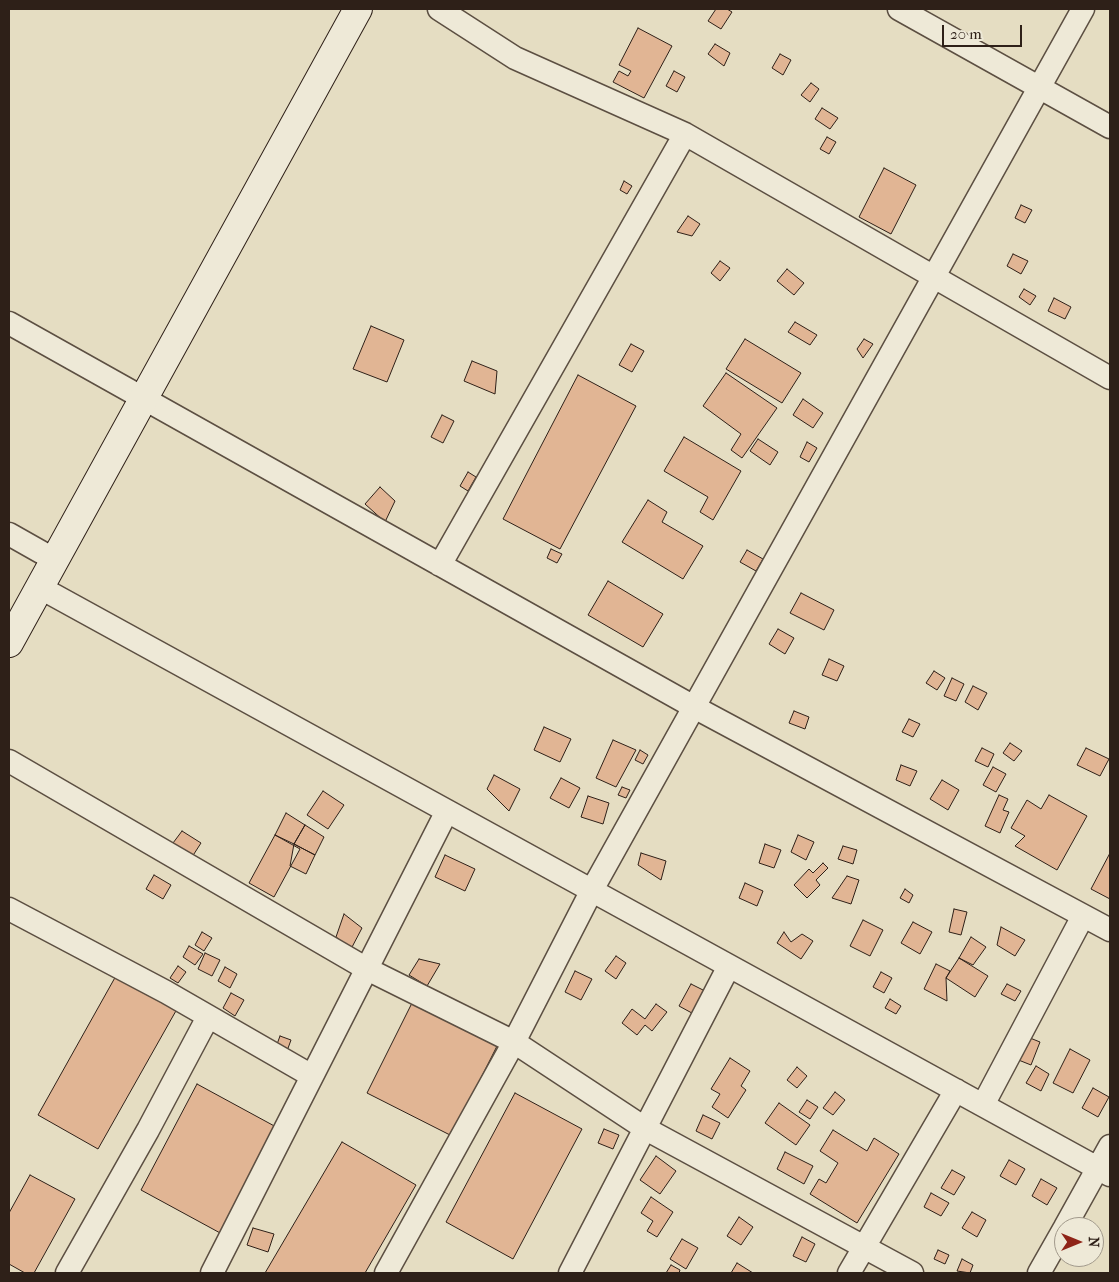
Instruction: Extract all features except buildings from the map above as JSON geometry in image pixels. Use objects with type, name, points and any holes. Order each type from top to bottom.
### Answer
[{"type":"street","points":[[9,643],[358,9]]},
{"type":"street","points":[[439,9],[515,58],[685,134],[1110,378]]},
{"type":"street","points":[[899,9],[1110,127]]},
{"type":"street","points":[[386,1273],[514,1042],[592,890],[1083,9]]},
{"type":"street","points":[[440,565],[685,134]]},
{"type":"street","points":[[9,323],[143,400],[694,707],[1110,930]]},
{"type":"street","points":[[9,534],[54,560]]},
{"type":"street","points":[[39,587],[1104,1172]]},
{"type":"street","points":[[9,760],[367,969],[514,1042],[646,1129],[912,1273]]},
{"type":"street","points":[[212,1273],[447,811]]},
{"type":"street","points":[[9,909],[312,1076]]},
{"type":"street","points":[[983,1105],[1083,916]]},
{"type":"street","points":[[570,1273],[729,966]]},
{"type":"street","points":[[67,1273],[148,1130],[208,1017]]},
{"type":"street","points":[[850,1273],[956,1090]]},
{"type":"street","points":[[1073,1217],[1104,1172],[1110,1146]]},
{"type":"street","points":[[1040,1273],[1054,1248]]}]
